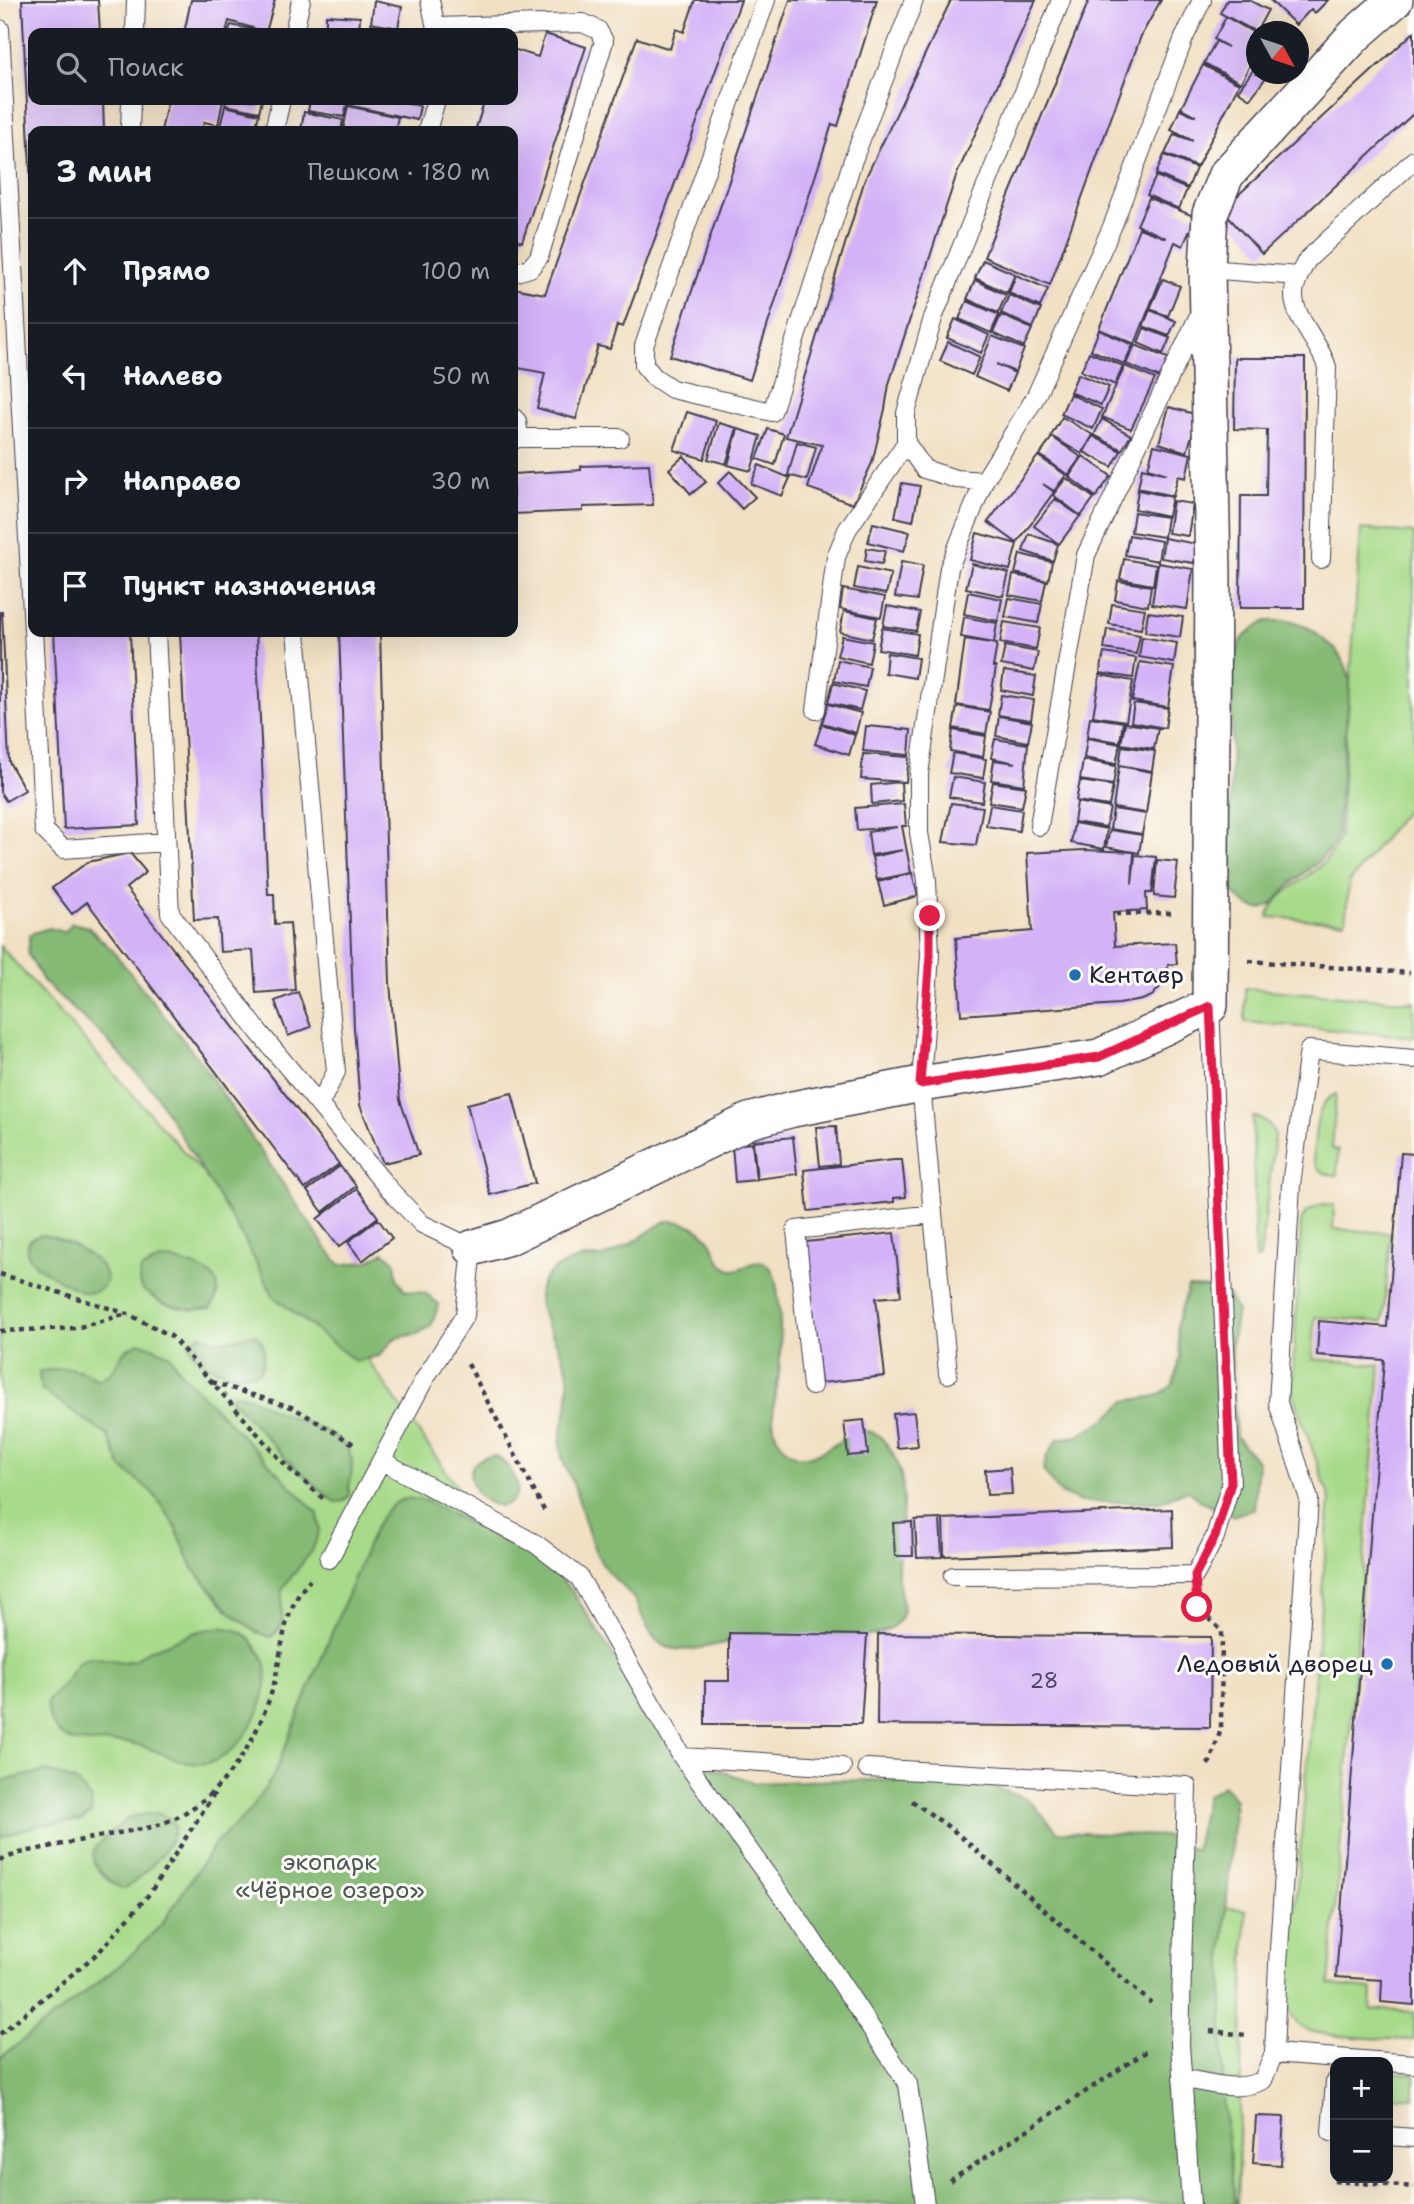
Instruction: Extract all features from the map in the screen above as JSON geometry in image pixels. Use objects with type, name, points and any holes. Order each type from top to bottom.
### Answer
[{"type":"street","points":[[472,1248],[509,1237],[750,1121],[793,1109],[920,1084],[1099,1057],[1210,1006],[1213,574],[1208,283],[1210,214],[1226,175],[1355,35],[1395,0]]},
{"type":"lane","points":[[135,28],[136,0]]},
{"type":"lane","points":[[295,28],[301,0]]},
{"type":"lane","points":[[430,0],[436,28]]},
{"type":"lane","points":[[766,0],[644,346],[644,365],[654,377],[672,388],[772,412],[853,160],[914,0]]},
{"type":"lane","points":[[816,710],[836,557],[847,530],[906,443],[906,413],[933,318],[1061,0]]},
{"type":"lane","points":[[948,1374],[920,1084],[930,955],[927,880],[919,832],[919,774],[949,568],[984,481],[1035,398],[1091,275],[1184,38],[1202,0]]},
{"type":"lane","points":[[478,28],[583,23],[598,30],[604,41],[539,257],[530,268],[518,272]]},
{"type":"lane","points":[[0,29],[28,539]]},
{"type":"lane","points":[[130,126],[131,105]]},
{"type":"lane","points":[[275,126],[280,105]]},
{"type":"lane","points":[[428,126],[435,105]]},
{"type":"lane","points":[[1321,559],[1327,367],[1323,354],[1300,317],[1293,296],[1298,276],[1307,260],[1414,160]]},
{"type":"lane","points":[[1039,827],[1086,555],[1208,283],[1298,276]]},
{"type":"lane","points":[[518,439],[620,438]]},
{"type":"lane","points":[[906,443],[924,469],[956,479],[984,481]]},
{"type":"lane","points":[[33,637],[44,830],[63,849],[166,842]]},
{"type":"lane","points":[[156,637],[170,913],[258,1031],[388,1188],[422,1224],[472,1248],[465,1315],[424,1380],[330,1559]]},
{"type":"lane","points":[[296,637],[336,1072],[319,1105]]},
{"type":"lane","points":[[953,1576],[1195,1575],[1215,1537],[1231,1483],[1210,1006]]},
{"type":"lane","points":[[1182,2078],[1231,2087],[1250,2087],[1263,2080],[1275,2045],[1309,1499],[1278,1404],[1291,1185],[1309,1050],[1414,1059]]},
{"type":"lane","points":[[812,1386],[796,1230],[933,1214]]},
{"type":"lane","points":[[382,1461],[536,1544],[579,1577],[682,1757],[800,1921],[908,2084],[925,2201]]},
{"type":"lane","points":[[682,1757],[842,1767]]},
{"type":"lane","points":[[867,1768],[1187,1786],[1180,2029],[1191,2204]]},
{"type":"lane","points":[[1275,2045],[1330,2058]]},
{"type":"lane","points":[[1393,2062],[1414,2064]]},
{"type":"lane","points":[[1393,2136],[1414,2138]]},
{"type":"path","points":[[1116,914],[1211,911]]},
{"type":"path","points":[[1210,958],[1410,973]]},
{"type":"path","points":[[0,1274],[128,1314],[171,1336],[286,1466],[351,1522]]},
{"type":"path","points":[[0,1331],[76,1328],[128,1314]]},
{"type":"path","points":[[453,1336],[550,1521]]},
{"type":"path","points":[[211,1382],[294,1408],[382,1461]]},
{"type":"path","points":[[0,2034],[99,1952],[150,1893],[221,1784],[243,1756],[262,1720],[291,1609],[303,1588],[330,1559]]},
{"type":"path","points":[[1187,1786],[1210,1762],[1221,1729],[1223,1631],[1197,1607],[1195,1575]]},
{"type":"path","points":[[867,1768],[953,1830],[1180,2029],[1275,2045]]},
{"type":"path","points":[[0,1860],[20,1853],[160,1825],[193,1808],[221,1784]]},
{"type":"path","points":[[925,2201],[1180,2029]]},
{"type":"path","points":[[1360,2183],[1414,2187]]},
{"type":"green space","points":[[1361,529],[1414,533],[1414,800],[1349,883],[1345,922],[1268,917],[1276,901],[1321,865],[1339,839]]},
{"type":"green space","points":[[1267,621],[1289,621],[1309,628],[1336,650],[1346,666],[1350,682],[1336,839],[1320,860],[1286,888],[1275,902],[1257,908],[1241,900],[1229,885],[1233,668],[1242,639]]},
{"type":"green space","points":[[72,923],[88,927],[112,950],[203,1065],[340,1265],[369,1261],[384,1252],[395,1261],[397,1278],[404,1290],[425,1293],[439,1304],[431,1326],[417,1334],[395,1338],[379,1356],[355,1361],[274,1297],[244,1239],[153,1090],[101,1034],[44,982],[28,954],[30,934],[49,928],[65,932]]},
{"type":"green space","name":"экопарк «Чёрное озеро»","points":[[0,946],[361,1350],[700,1834],[1246,1910],[1237,2204],[0,2204]]},
{"type":"green space","points":[[1245,988],[1414,1002],[1414,1037],[1245,1022]]},
{"type":"green space","points":[[1336,1094],[1332,1149],[1338,1150],[1337,1176],[1322,1172],[1313,1159],[1319,1113],[1323,1105]]},
{"type":"green space","points":[[1253,1117],[1267,1123],[1275,1135],[1260,1258],[1255,1259]]},
{"type":"green space","points":[[1322,1204],[1334,1205],[1333,1229],[1391,1233],[1383,1322],[1315,1317],[1313,1359],[1380,1365],[1329,1985],[1372,1989],[1371,2009],[1414,2012],[1414,2040],[1357,2038],[1314,2032],[1301,2027],[1295,2021],[1287,2002],[1330,1499],[1292,1392],[1301,1221],[1306,1212]]},
{"type":"green space","points":[[666,1221],[680,1222],[699,1230],[709,1239],[720,1262],[728,1269],[735,1270],[759,1262],[771,1269],[775,1277],[780,1319],[779,1373],[773,1417],[780,1442],[793,1454],[806,1457],[859,1432],[872,1432],[884,1441],[894,1456],[903,1489],[898,1577],[903,1607],[899,1620],[885,1631],[861,1637],[746,1640],[695,1649],[670,1648],[662,1645],[651,1634],[634,1599],[608,1572],[599,1558],[562,1457],[561,1438],[568,1400],[568,1374],[541,1308],[540,1288],[547,1276],[558,1268],[584,1258],[610,1254]]},
{"type":"green space","points":[[43,1235],[68,1243],[86,1253],[104,1271],[104,1285],[93,1292],[83,1292],[40,1268],[28,1255],[27,1248],[32,1238]]},
{"type":"green space","points":[[170,1259],[209,1273],[215,1279],[217,1296],[211,1308],[193,1310],[163,1304],[143,1290],[139,1280],[141,1270],[157,1261]]},
{"type":"green space","points":[[1188,1287],[1213,1288],[1229,1296],[1237,1311],[1231,1345],[1236,1437],[1258,1462],[1254,1509],[1232,1516],[1200,1501],[1188,1490],[1160,1502],[1081,1502],[1060,1493],[1043,1470],[1047,1456],[1058,1439],[1077,1436],[1106,1419],[1126,1401],[1157,1396],[1173,1385],[1180,1356],[1177,1325]]},
{"type":"green space","points":[[253,1334],[261,1341],[264,1355],[260,1371],[251,1374],[230,1373],[208,1365],[192,1352],[189,1343],[191,1339],[202,1335],[226,1341]]},
{"type":"green space","points":[[140,1342],[169,1354],[181,1373],[318,1514],[320,1530],[312,1551],[282,1589],[282,1625],[271,1637],[256,1632],[229,1611],[193,1568],[173,1522],[152,1492],[121,1467],[108,1436],[41,1389],[39,1372],[56,1369],[70,1368],[98,1380],[112,1372],[124,1351]]},
{"type":"green space","points":[[233,1394],[251,1398],[320,1428],[340,1441],[347,1448],[352,1462],[349,1495],[344,1501],[336,1502],[328,1497],[286,1459],[233,1401],[230,1397]]},
{"type":"green space","points":[[495,1456],[506,1464],[514,1476],[517,1490],[512,1501],[502,1506],[491,1504],[481,1497],[474,1488],[471,1477],[472,1467],[480,1460]]},
{"type":"green space","name":"экопарк «Чёрное озеро»","points":[[407,1498],[426,1501],[531,1555],[549,1568],[572,1591],[650,1712],[696,1762],[755,1783],[833,1780],[978,1781],[1029,1800],[1058,1832],[1165,1836],[1195,1850],[1206,1796],[1223,1785],[1235,1799],[1223,1949],[1223,2100],[1235,2204],[0,2204],[0,2058],[124,1962],[161,1925],[215,1844],[248,1813],[274,1775],[372,1534],[385,1512]]},
{"type":"green space","points":[[220,1627],[241,1632],[252,1642],[265,1662],[267,1678],[265,1692],[254,1720],[238,1745],[228,1754],[217,1760],[194,1764],[130,1743],[73,1741],[61,1735],[54,1727],[47,1702],[79,1661],[92,1657],[124,1662],[135,1660],[146,1652],[196,1632]]},
{"type":"green space","points":[[47,1771],[77,1782],[92,1801],[91,1813],[80,1821],[37,1825],[0,1837],[0,1781]]},
{"type":"green space","points":[[156,1813],[173,1822],[174,1832],[170,1841],[156,1862],[137,1880],[122,1889],[99,1870],[94,1863],[93,1853],[97,1845],[125,1820]]},
{"type":"green space","points":[[1393,2072],[1414,2074],[1414,2098],[1393,2096]]},
{"type":"building","points":[[22,0],[98,0],[100,28],[28,28],[28,105],[103,105],[104,126],[28,126]]},
{"type":"building","points":[[191,0],[275,0],[267,28],[253,28],[229,21],[227,28],[185,28]]},
{"type":"building","points":[[695,0],[741,0],[623,327],[617,325],[610,349],[598,346],[576,419],[537,408],[545,373],[518,368],[518,289],[545,294],[637,38],[670,49],[676,29],[684,32]]},
{"type":"building","points":[[790,0],[877,0],[838,126],[832,124],[750,380],[670,356]]},
{"type":"building","points":[[951,0],[1036,0],[956,176],[889,384],[872,463],[853,504],[808,488],[822,445],[786,437],[865,179]]},
{"type":"building","points":[[1089,0],[1161,0],[1141,36],[1050,285],[984,257]]},
{"type":"building","points":[[1227,0],[1249,0],[1268,10],[1262,21],[1246,21],[1246,27],[1220,13]]},
{"type":"building","points":[[1270,0],[1328,0],[1315,13],[1311,9],[1300,21],[1292,21]]},
{"type":"building","points":[[374,1],[402,7],[398,28],[371,23]]},
{"type":"building","points":[[326,15],[360,17],[359,28],[326,28]]},
{"type":"building","points":[[1226,17],[1246,28],[1246,73],[1241,83],[1204,63],[1216,41],[1228,47],[1214,39]]},
{"type":"building","points":[[1414,32],[1414,113],[1262,254],[1222,210]]},
{"type":"building","points":[[545,34],[586,47],[522,242],[518,241],[518,126],[477,126],[483,105],[518,105],[518,51],[538,57]]},
{"type":"building","points":[[1203,65],[1239,84],[1197,167],[1165,154],[1174,134],[1193,141],[1171,130],[1180,109],[1196,116],[1181,108]]},
{"type":"building","points":[[1246,80],[1246,84],[1261,84],[1250,99],[1238,91]]},
{"type":"building","points":[[167,105],[222,105],[218,125],[204,122],[203,126],[162,126]]},
{"type":"building","points":[[225,105],[261,105],[259,112]]},
{"type":"building","points":[[309,105],[347,105],[344,117],[308,111]]},
{"type":"building","points":[[348,105],[416,105],[420,106],[417,120]]},
{"type":"building","points":[[225,106],[259,114],[256,126],[220,126]]},
{"type":"building","points":[[348,106],[398,117],[396,126],[344,126]]},
{"type":"building","points":[[304,112],[343,120],[342,126],[302,126]]},
{"type":"building","points":[[1164,155],[1196,168],[1188,188],[1156,174]]},
{"type":"building","points":[[1156,176],[1187,189],[1179,209],[1147,195]]},
{"type":"building","points":[[1149,198],[1196,217],[1183,246],[1175,242],[1135,344],[1099,329],[1139,228],[1166,238],[1137,225]]},
{"type":"building","points":[[983,260],[1015,274],[1007,293],[975,278]]},
{"type":"building","points":[[1016,275],[1048,289],[1040,307],[1009,293]]},
{"type":"building","points":[[1163,279],[1180,286],[1168,316],[1150,309]]},
{"type":"building","points":[[975,280],[1006,295],[998,313],[967,299]]},
{"type":"building","points":[[1009,295],[1041,309],[1033,328],[1001,313]]},
{"type":"building","points":[[967,301],[999,315],[991,333],[959,319]]},
{"type":"building","points":[[1150,310],[1176,321],[1169,336],[1143,326]]},
{"type":"building","points":[[1001,315],[1032,329],[1024,347],[993,333]]},
{"type":"building","points":[[955,319],[989,335],[981,353],[947,338]]},
{"type":"building","points":[[1144,328],[1170,338],[1163,354],[1138,343]]},
{"type":"building","points":[[1099,330],[1133,345],[1124,364],[1091,350]]},
{"type":"building","points":[[992,336],[1024,349],[1015,372],[996,364],[1015,373],[1007,391],[975,377]]},
{"type":"building","points":[[948,342],[980,357],[972,375],[940,361]]},
{"type":"building","points":[[1135,345],[1168,358],[1160,378],[1126,364]]},
{"type":"building","points":[[1089,352],[1123,366],[1116,383],[1125,366],[1155,379],[1131,429],[1102,417],[1116,385],[1081,371]]},
{"type":"building","points":[[1235,358],[1305,358],[1304,608],[1240,608],[1241,496],[1266,496],[1267,430],[1234,429]]},
{"type":"building","points":[[1078,374],[1109,387],[1101,405],[1070,392]]},
{"type":"building","points":[[1070,394],[1102,409],[1093,429],[1061,414]]},
{"type":"building","points":[[1169,407],[1198,415],[1187,452],[1159,443]]},
{"type":"building","points":[[687,412],[716,421],[704,459],[674,450]]},
{"type":"building","points":[[1062,417],[1093,435],[1082,454],[1051,436]]},
{"type":"building","points":[[1102,419],[1131,435],[1122,450],[1094,435]]},
{"type":"building","points":[[719,423],[737,428],[726,464],[708,459]]},
{"type":"building","points":[[738,429],[761,436],[751,471],[728,465]]},
{"type":"building","points":[[768,429],[784,434],[775,465],[757,459]]},
{"type":"building","points":[[1093,436],[1121,451],[1112,467],[1084,452]]},
{"type":"building","points":[[1052,437],[1081,457],[1068,475],[1040,455]]},
{"type":"building","points":[[797,442],[816,447],[807,480],[788,475]]},
{"type":"building","points":[[1154,445],[1191,454],[1186,478],[1178,476],[1173,496],[1138,488],[1142,468],[1167,474],[1148,468]]},
{"type":"building","points":[[684,456],[706,482],[691,494],[669,469]]},
{"type":"building","points":[[1038,456],[1066,475],[1054,491],[1043,484],[1054,492],[1017,543],[988,522]]},
{"type":"building","points":[[1083,456],[1111,476],[1096,497],[1069,477]]},
{"type":"building","points":[[649,464],[653,505],[583,507],[583,511],[518,514],[518,474],[581,470],[581,466]]},
{"type":"building","points":[[759,465],[790,478],[782,496],[751,484]]},
{"type":"building","points":[[730,471],[755,497],[742,509],[718,483]]},
{"type":"building","points":[[1066,478],[1094,498],[1081,516],[1053,495]]},
{"type":"building","points":[[902,483],[920,486],[913,521],[895,517]]},
{"type":"building","points":[[1138,490],[1172,497],[1168,516],[1135,509]]},
{"type":"building","points":[[1055,499],[1080,516],[1059,544],[1034,526]]},
{"type":"building","points":[[1173,501],[1193,504],[1188,536],[1168,533]]},
{"type":"building","points":[[1134,512],[1167,517],[1164,537],[1131,532]]},
{"type":"building","points":[[873,523],[910,532],[904,551],[868,542]]},
{"type":"building","points":[[977,533],[1017,544],[1010,570],[970,560]]},
{"type":"building","points":[[1029,534],[1058,544],[1053,561],[1023,551]]},
{"type":"building","points":[[1129,535],[1161,541],[1158,561],[1125,555]]},
{"type":"building","points":[[1164,538],[1197,544],[1194,563],[1161,558]]},
{"type":"building","points":[[867,548],[885,551],[882,564],[865,561]]},
{"type":"building","points":[[1020,554],[1052,562],[1048,581],[1015,573]]},
{"type":"building","points":[[1124,559],[1156,565],[1153,585],[1120,579]]},
{"type":"building","points":[[901,562],[923,565],[917,600],[895,597]]},
{"type":"building","points":[[1158,563],[1193,569],[1187,609],[1152,604]]},
{"type":"building","points":[[972,564],[1009,573],[1003,596],[966,588]]},
{"type":"building","points":[[858,567],[891,574],[886,594],[854,588]]},
{"type":"building","points":[[1013,575],[1046,581],[1042,601],[1009,595]]},
{"type":"building","points":[[1118,581],[1151,586],[1148,606],[1115,600]]},
{"type":"building","points":[[843,589],[885,597],[881,617],[840,609]]},
{"type":"building","points":[[968,592],[1002,599],[998,621],[964,614]]},
{"type":"building","points":[[1009,598],[1042,604],[1038,623],[1005,617]]},
{"type":"building","points":[[1112,604],[1145,609],[1141,629],[1109,624]]},
{"type":"building","points":[[887,606],[920,612],[916,631],[883,626]]},
{"type":"building","points":[[844,611],[877,618],[872,639],[840,632]]},
{"type":"building","points":[[0,612],[9,762],[25,790],[6,801],[0,792]]},
{"type":"building","points":[[1148,612],[1183,617],[1180,637],[1145,632]]},
{"type":"building","points":[[964,617],[997,623],[994,643],[961,637]]},
{"type":"building","points":[[1004,622],[1040,628],[1036,649],[1000,643]]},
{"type":"building","points":[[882,628],[918,634],[915,655],[878,649]]},
{"type":"building","points":[[1107,629],[1140,635],[1136,654],[1104,649]]},
{"type":"building","points":[[842,636],[873,642],[869,663],[837,656]]},
{"type":"building","points":[[54,637],[130,637],[139,825],[64,829]]},
{"type":"building","points":[[180,637],[256,637],[268,894],[274,894],[275,924],[290,923],[295,990],[256,993],[253,950],[220,952],[218,919],[194,920]]},
{"type":"building","points":[[339,637],[380,637],[390,983],[400,1100],[419,1155],[383,1163],[360,1105],[354,1028]]},
{"type":"building","points":[[1142,637],[1177,643],[1174,663],[1139,657]]},
{"type":"building","points":[[965,639],[997,644],[989,710],[956,705]]},
{"type":"building","points":[[1005,646],[1038,652],[1034,671],[1001,665]]},
{"type":"building","points":[[887,653],[918,658],[915,678],[885,673]]},
{"type":"building","points":[[1104,653],[1136,658],[1133,678],[1100,673]]},
{"type":"building","points":[[838,660],[870,667],[866,687],[834,681]]},
{"type":"building","points":[[1140,662],[1174,667],[1168,707],[1132,701]]},
{"type":"building","points":[[1004,671],[1036,676],[1033,696],[1001,690]]},
{"type":"building","points":[[1100,675],[1133,681],[1126,721],[1093,716]]},
{"type":"building","points":[[833,683],[865,691],[860,710],[828,703]]},
{"type":"building","points":[[1001,695],[1034,700],[1031,720],[998,715]]},
{"type":"building","points":[[1134,703],[1168,708],[1165,728],[1131,722]]},
{"type":"building","points":[[828,704],[861,713],[856,733],[822,723]]},
{"type":"building","points":[[957,706],[990,712],[986,734],[953,728]]},
{"type":"building","points":[[999,716],[1032,722],[1028,742],[996,736]]},
{"type":"building","points":[[1090,717],[1123,722],[1120,742],[1087,737]]},
{"type":"building","points":[[1125,723],[1158,728],[1154,749],[1121,744]]},
{"type":"building","points":[[822,724],[855,735],[849,755],[815,744]]},
{"type":"building","points":[[866,726],[911,730],[909,755],[863,751]]},
{"type":"building","points":[[953,730],[986,736],[983,757],[950,751]]},
{"type":"building","points":[[1087,738],[1120,744],[1116,764],[1084,758]]},
{"type":"building","points":[[995,739],[1028,744],[1024,785],[991,780],[994,760],[1016,763],[991,758]]},
{"type":"building","points":[[1122,746],[1155,751],[1152,771],[1119,765]]},
{"type":"building","points":[[953,753],[986,759],[983,778],[949,773]]},
{"type":"building","points":[[863,754],[909,757],[906,782],[861,779]]},
{"type":"building","points":[[1083,760],[1116,766],[1113,785],[1080,780]]},
{"type":"building","points":[[1119,766],[1152,772],[1146,813],[1113,808]]},
{"type":"building","points":[[953,777],[985,782],[982,802],[949,797]]},
{"type":"building","points":[[1080,781],[1113,786],[1109,806],[1076,801]]},
{"type":"building","points":[[901,782],[902,801],[872,804],[871,785]]},
{"type":"building","points":[[993,782],[1026,787],[1022,807],[989,802]]},
{"type":"building","points":[[1077,802],[1110,808],[1106,827],[1074,822]]},
{"type":"building","points":[[951,803],[983,807],[976,845],[943,842]]},
{"type":"building","points":[[904,804],[906,826],[902,826],[911,873],[877,880],[872,857],[903,850],[871,855],[868,832],[897,827],[857,830],[855,808]]},
{"type":"building","points":[[990,805],[1022,810],[1019,831],[986,826]]},
{"type":"building","points":[[1113,809],[1146,814],[1142,834],[1110,829]]},
{"type":"building","points":[[1074,823],[1107,829],[1104,849],[1071,843]]},
{"type":"building","points":[[1110,830],[1142,835],[1139,853],[1106,847]]},
{"type":"building","points":[[1084,850],[1134,852],[1132,884],[1135,855],[1156,857],[1152,893],[1146,893],[1147,910],[1113,912],[1115,946],[1175,943],[1177,964],[1168,965],[1167,975],[1161,986],[1152,996],[1119,1004],[961,1015],[956,938],[1032,931],[1027,853]]},
{"type":"building","points":[[130,853],[146,872],[126,888],[339,1164],[305,1189],[87,902],[72,914],[52,888],[88,862]]},
{"type":"building","points":[[1157,860],[1178,862],[1174,898],[1154,896]]},
{"type":"building","points":[[912,873],[918,896],[884,905],[878,882]]},
{"type":"building","points":[[298,992],[311,1027],[288,1036],[275,1001]]},
{"type":"building","points":[[512,1093],[535,1183],[490,1195],[467,1104]]},
{"type":"building","points":[[836,1126],[839,1164],[820,1166],[816,1127]]},
{"type":"building","points":[[793,1137],[797,1174],[757,1179],[753,1141]]},
{"type":"building","points":[[752,1143],[756,1180],[735,1182],[732,1145]]},
{"type":"building","name":"Ледовый дворец","points":[[1401,1153],[1414,1154],[1414,2005],[1381,2002],[1382,1980],[1336,1977],[1384,1360],[1317,1355],[1319,1321],[1387,1327]]},
{"type":"building","points":[[902,1160],[906,1197],[894,1198],[894,1202],[808,1211],[804,1170]]},
{"type":"building","points":[[340,1166],[356,1186],[323,1212],[307,1191]]},
{"type":"building","points":[[357,1189],[378,1217],[339,1247],[317,1219]]},
{"type":"building","points":[[378,1219],[392,1238],[362,1261],[348,1242]]},
{"type":"building","points":[[894,1233],[901,1296],[876,1298],[885,1376],[821,1383],[806,1242]]},
{"type":"building","points":[[914,1412],[918,1446],[897,1448],[893,1414]]},
{"type":"building","points":[[864,1420],[868,1454],[848,1456],[844,1422]]},
{"type":"building","points":[[1010,1468],[1012,1494],[987,1495],[985,1470]]},
{"type":"building","points":[[1172,1509],[1173,1547],[944,1556],[943,1519]]},
{"type":"building","points":[[940,1519],[942,1557],[917,1558],[915,1520]]},
{"type":"building","points":[[912,1522],[913,1556],[895,1556],[893,1523]]},
{"type":"building","points":[[729,1633],[867,1635],[861,1724],[705,1724],[705,1681],[729,1681]]},
{"type":"building","points":[[878,1634],[1211,1637],[1210,1727],[877,1725]]},
{"type":"building","points":[[1256,2116],[1284,2117],[1281,2165],[1253,2163]]},
{"type":"place","name":"Кентавр","points":[[1075,975]]},
{"type":"place","name":"Ледовый дворец","points":[[1387,1664]]},
{"type":"route","points":[[930,916],[930,955],[920,1084],[1099,1057],[1210,1006],[1231,1483],[1215,1537],[1195,1575],[1197,1607]]}]
